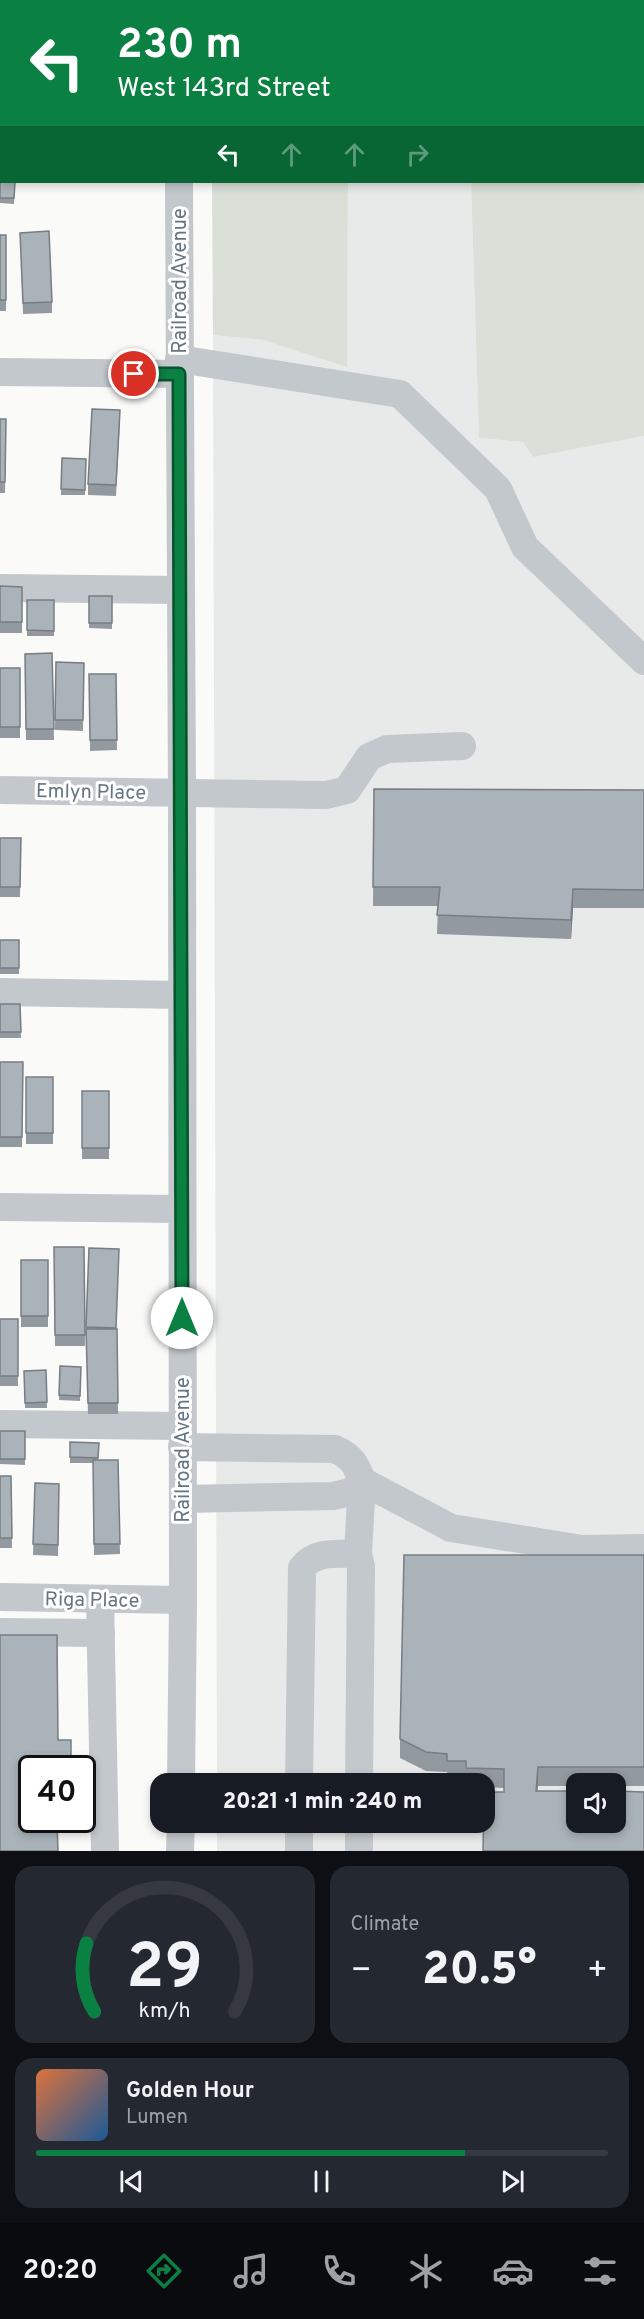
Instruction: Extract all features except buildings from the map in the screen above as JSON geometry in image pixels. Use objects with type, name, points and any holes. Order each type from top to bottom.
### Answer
[{"type":"street","name":"Railroad Avenue","points":[[179,183],[183,1499],[181,1773]]},
{"type":"street","points":[[0,372],[179,367],[400,394],[498,489],[525,547],[644,661]]},
{"type":"street","points":[[0,588],[181,590]]},
{"type":"street","name":"Emlyn Place","points":[[0,790],[326,795],[347,790],[369,757],[387,749],[462,746]]},
{"type":"street","points":[[0,992],[182,995]]},
{"type":"street","points":[[0,1207],[181,1209]]},
{"type":"street","points":[[0,1424],[335,1449],[349,1456],[356,1463],[362,1481],[358,1554],[361,1567],[359,1773]]},
{"type":"street","points":[[183,1499],[333,1496],[351,1492],[362,1481]]},
{"type":"street","points":[[362,1481],[451,1528],[582,1549],[644,1548]]},
{"type":"street","points":[[299,1773],[302,1568],[308,1560],[316,1556],[358,1554]]},
{"type":"street","name":"Riga Place","points":[[0,1597],[183,1600]]},
{"type":"street","points":[[100,1599],[105,1851]]},
{"type":"street","points":[[0,1632],[101,1633]]},
{"type":"street","points":[[180,1851],[181,1833]]},
{"type":"street","points":[[299,1833],[299,1851]]},
{"type":"street","points":[[359,1833],[359,1851]]},
{"type":"shaded area","points":[[212,183],[348,183],[347,367],[263,340],[213,335]]},
{"type":"shaded area","points":[[348,183],[471,183],[479,438],[523,442],[533,457],[644,436],[644,1851],[217,1851],[217,1833],[495,1833],[495,1773],[217,1773],[213,335],[263,340],[347,366]]},
{"type":"shaded area","points":[[471,183],[644,183],[644,436],[533,457],[523,442],[479,438]]},
{"type":"route","points":[[134,374],[179,374],[182,1318]]}]
